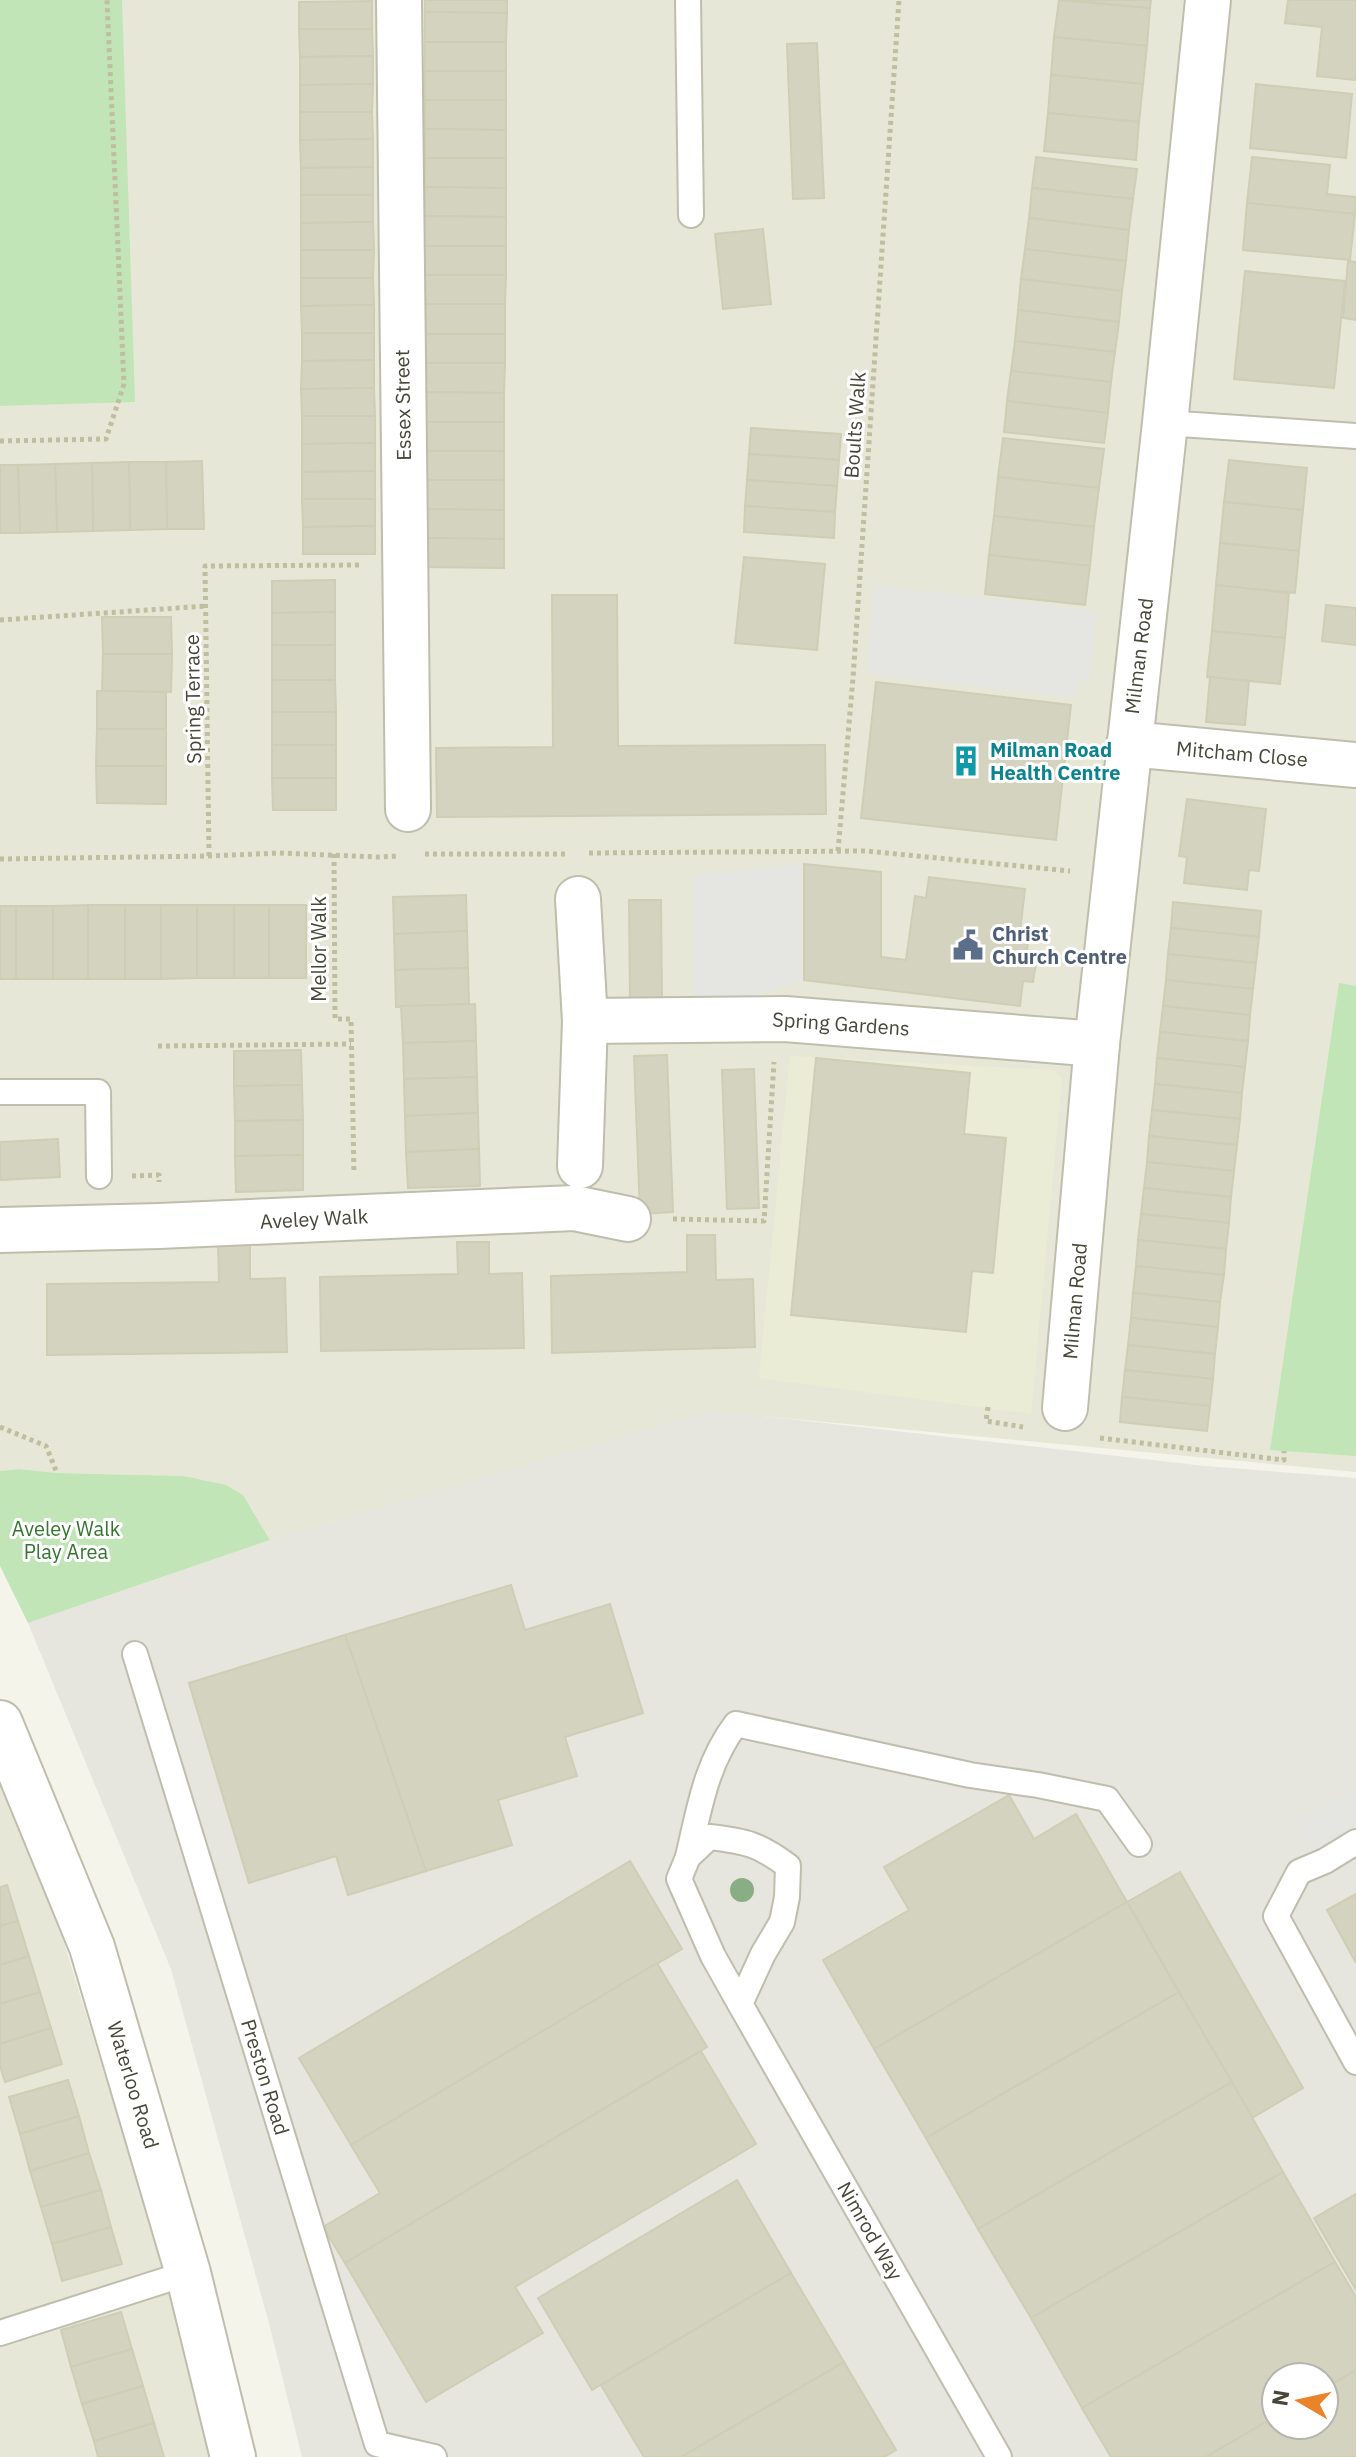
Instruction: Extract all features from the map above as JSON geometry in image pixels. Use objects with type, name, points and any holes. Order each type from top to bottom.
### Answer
[{"type":"street","name":"Essex Street","points":[[399,0],[408,809]]},
{"type":"street","name":"Milman Road","points":[[1063,1424],[1097,1044],[1208,0]]},
{"type":"street","name":"Mitcham Close","points":[[1129,744],[1356,765]]},
{"type":"street","points":[[578,899],[585,1021],[580,1166]]},
{"type":"street","name":"Spring Gardens","points":[[585,1021],[785,1019],[1097,1044]]},
{"type":"street","name":"Aveley Walk","points":[[0,1230],[574,1208],[628,1219]]},
{"type":"street","name":"Waterloo Road","points":[[0,1723],[92,1947],[188,2273],[233,2457]]},
{"type":"lane","points":[[688,0],[691,215]]},
{"type":"lane","points":[[1165,423],[1356,436]]},
{"type":"lane","points":[[0,1092],[98,1092],[99,1176]]},
{"type":"lane","name":"Preston Road","points":[[135,1654],[377,2444],[434,2457]]},
{"type":"lane","name":"Nimrod Way","points":[[999,2457],[713,1956],[679,1879],[688,1857],[706,1777],[721,1743],[736,1724],[970,1775],[1107,1799],[1139,1844]]},
{"type":"lane","points":[[688,1857],[709,1837],[742,1840],[768,1851],[788,1866],[782,1922],[740,2004]]},
{"type":"lane","points":[[1356,1842],[1299,1872],[1276,1916],[1356,2062]]},
{"type":"lane","points":[[0,2333],[188,2273]]},
{"type":"path","points":[[0,441],[106,439],[124,384],[107,0]]},
{"type":"path","name":"Boults Walk","points":[[838,851],[853,678],[899,0]]},
{"type":"path","points":[[207,606],[205,566],[405,565]]},
{"type":"path","name":"Spring Terrace","points":[[0,620],[207,606],[209,856]]},
{"type":"path","name":"Mellor Walk","points":[[334,854],[335,1019],[351,1019],[354,1172]]},
{"type":"path","points":[[628,1219],[764,1221],[774,1063],[785,1019]]},
{"type":"path","points":[[158,1046],[351,1044]]},
{"type":"path","points":[[988,1407],[986,1421],[1063,1424],[1284,1460],[1284,1451]]},
{"type":"path","points":[[0,1427],[46,1446],[57,1473]]},
{"type":"shaded area","points":[[0,0],[1356,0],[1356,1472],[709,1411],[270,1540],[250,1506],[183,1476],[19,1469],[0,1471]]},
{"type":"shaded area","points":[[874,585],[1096,611],[1089,681],[1078,679],[1075,697],[866,673]]},
{"type":"shaded area","points":[[804,864],[804,980],[740,999],[692,998],[693,875]]},
{"type":"shaded area","points":[[790,1056],[1053,1070],[1062,1078],[1031,1414],[759,1378]]},
{"type":"shaded area","points":[[710,1410],[1205,1466],[1356,1478],[1356,2457],[302,2457],[270,2327],[171,1969],[28,1623],[270,1540]]},
{"type":"shaded area","points":[[0,1734],[171,2291],[216,2457],[0,2457]]},
{"type":"shaded area","points":[[1356,1789],[1356,1844],[1325,1861],[1301,1823]]},
{"type":"green space","points":[[0,0],[122,0],[135,402],[0,406]]},
{"type":"green space","points":[[1339,983],[1356,986],[1356,1456],[1270,1450]]},
{"type":"green space","name":"Aveley Walk Play Area","points":[[19,1469],[183,1476],[226,1485],[243,1495],[270,1540],[28,1623],[0,1566],[0,1471]]},
{"type":"building","points":[[425,0],[507,0],[507,13],[425,12]]},
{"type":"building","points":[[1059,0],[1150,8],[1147,46],[1054,37]]},
{"type":"building","points":[[1067,0],[1151,0],[1150,8]]},
{"type":"building","points":[[1288,0],[1356,0],[1356,80],[1317,76],[1322,27],[1285,23]]},
{"type":"building","points":[[372,1],[372,29],[299,29],[299,2]]},
{"type":"building","points":[[425,12],[507,13],[506,42],[425,42]]},
{"type":"building","points":[[299,29],[372,29],[373,56],[300,57]]},
{"type":"building","points":[[1054,37],[1147,46],[1143,84],[1051,75]]},
{"type":"building","points":[[425,42],[506,42],[506,71],[425,71]]},
{"type":"building","points":[[817,43],[824,198],[793,199],[787,44]]},
{"type":"building","points":[[373,56],[373,84],[300,85],[300,57]]},
{"type":"building","points":[[425,71],[506,71],[506,100],[425,100]]},
{"type":"building","points":[[1051,75],[1143,84],[1139,122],[1048,113]]},
{"type":"building","points":[[373,84],[372,112],[300,112],[300,85]]},
{"type":"building","points":[[1256,84],[1352,94],[1346,158],[1250,148]]},
{"type":"building","points":[[425,100],[506,100],[506,130],[425,129]]},
{"type":"building","points":[[300,112],[372,112],[373,139],[300,140]]},
{"type":"building","points":[[1048,113],[1139,122],[1136,160],[1044,151]]},
{"type":"building","points":[[425,129],[506,130],[506,158],[425,158]]},
{"type":"building","points":[[373,139],[373,167],[301,168],[300,140]]},
{"type":"building","points":[[1036,157],[1137,169],[1133,199],[1032,188]]},
{"type":"building","points":[[1252,157],[1330,165],[1327,194],[1356,197],[1355,214],[1247,203]]},
{"type":"building","points":[[425,158],[506,158],[506,188],[425,187]]},
{"type":"building","points":[[373,167],[373,195],[301,195],[301,168]]},
{"type":"building","points":[[425,187],[506,188],[506,217],[424,216]]},
{"type":"building","points":[[1032,188],[1133,199],[1129,230],[1029,218]]},
{"type":"building","points":[[301,195],[373,195],[373,222],[301,223]]},
{"type":"building","points":[[1247,203],[1355,214],[1350,260],[1243,250]]},
{"type":"building","points":[[424,216],[506,217],[506,246],[424,246]]},
{"type":"building","points":[[1029,218],[1129,230],[1126,261],[1025,249]]},
{"type":"building","points":[[373,222],[374,250],[301,250],[301,223]]},
{"type":"building","points":[[763,229],[771,304],[723,309],[715,234]]},
{"type":"building","points":[[424,246],[506,246],[506,275],[424,275]]},
{"type":"building","points":[[1025,249],[1126,261],[1122,291],[1021,279]]},
{"type":"building","points":[[301,250],[374,250],[373,278],[301,278]]},
{"type":"building","points":[[1348,261],[1356,262],[1356,320],[1343,318]]},
{"type":"building","points":[[1245,271],[1345,281],[1334,388],[1234,379]]},
{"type":"building","points":[[424,275],[506,275],[505,304],[424,304]]},
{"type":"building","points":[[301,278],[373,278],[374,305],[301,306]]},
{"type":"building","points":[[1021,279],[1122,291],[1119,322],[1018,310]]},
{"type":"building","points":[[424,304],[505,304],[505,334],[423,334]]},
{"type":"building","points":[[374,305],[374,333],[302,333],[301,306]]},
{"type":"building","points":[[1018,310],[1119,322],[1115,352],[1015,341]]},
{"type":"building","points":[[302,333],[374,333],[374,360],[302,361]]},
{"type":"building","points":[[423,334],[505,334],[505,363],[423,363]]},
{"type":"building","points":[[1015,341],[1115,352],[1111,382],[1011,371]]},
{"type":"building","points":[[374,360],[374,388],[301,389],[302,361]]},
{"type":"building","points":[[423,363],[505,363],[504,393],[424,392]]},
{"type":"building","points":[[1011,371],[1111,382],[1108,413],[1007,401]]},
{"type":"building","points":[[374,388],[375,416],[302,416],[301,389]]},
{"type":"building","points":[[424,392],[504,393],[504,422],[423,422]]},
{"type":"building","points":[[1007,401],[1108,413],[1104,443],[1004,432]]},
{"type":"building","points":[[302,416],[375,416],[375,443],[302,444]]},
{"type":"building","points":[[423,422],[504,422],[504,451],[424,451]]},
{"type":"building","points":[[751,428],[841,434],[839,460],[749,454]]},
{"type":"building","points":[[1003,438],[1104,449],[1099,488],[998,477]]},
{"type":"building","points":[[375,443],[375,471],[302,472],[302,444]]},
{"type":"building","points":[[424,451],[504,451],[504,480],[423,480]]},
{"type":"building","points":[[749,454],[839,460],[837,486],[747,480]]},
{"type":"building","points":[[1229,460],[1307,468],[1303,510],[1224,502]]},
{"type":"building","points":[[202,461],[204,529],[167,529],[166,462]]},
{"type":"building","points":[[129,462],[166,462],[167,529],[130,530]]},
{"type":"building","points":[[129,462],[130,530],[93,531],[92,463]]},
{"type":"building","points":[[92,463],[93,531],[57,532],[55,464]]},
{"type":"building","points":[[55,464],[57,532],[20,533],[18,465]]},
{"type":"building","points":[[0,465],[18,465],[20,533],[0,533]]},
{"type":"building","points":[[375,471],[375,499],[302,499],[302,472]]},
{"type":"building","points":[[998,477],[1099,488],[1094,527],[994,516]]},
{"type":"building","points":[[423,480],[504,480],[504,510],[423,509]]},
{"type":"building","points":[[747,480],[837,486],[835,512],[745,506]]},
{"type":"building","points":[[302,499],[375,499],[375,526],[303,527]]},
{"type":"building","points":[[1224,502],[1303,510],[1299,551],[1220,543]]},
{"type":"building","points":[[745,506],[835,512],[834,538],[744,532]]},
{"type":"building","points":[[423,509],[504,510],[504,539],[423,538]]},
{"type":"building","points":[[994,516],[1094,527],[1090,566],[989,555]]},
{"type":"building","points":[[375,526],[375,554],[303,554],[303,527]]},
{"type":"building","points":[[423,538],[504,539],[504,568],[423,567]]},
{"type":"building","points":[[1220,543],[1299,551],[1295,593],[1216,585]]},
{"type":"building","points":[[989,555],[1090,566],[1085,605],[985,594]]},
{"type":"building","points":[[744,557],[825,564],[817,650],[735,643]]},
{"type":"building","points":[[335,580],[335,612],[272,613],[272,581]]},
{"type":"building","points":[[1216,585],[1289,593],[1285,638],[1212,631]]},
{"type":"building","points":[[552,595],[617,595],[618,746],[825,745],[826,814],[437,817],[436,748],[553,747]]},
{"type":"building","points":[[1326,605],[1356,608],[1356,645],[1322,641]]},
{"type":"building","points":[[335,612],[335,645],[272,645],[272,613]]},
{"type":"building","points":[[102,617],[171,617],[172,654],[103,654]]},
{"type":"building","points":[[1212,631],[1285,638],[1280,684],[1207,677]]},
{"type":"building","points":[[272,645],[335,645],[335,680],[272,680]]},
{"type":"building","points":[[103,654],[172,654],[171,692],[102,691]]},
{"type":"building","points":[[1210,677],[1249,681],[1245,725],[1206,722]]},
{"type":"building","points":[[272,680],[335,680],[336,712],[272,712]]},
{"type":"building","name":"Milman Road Health Centre","points":[[876,682],[1071,705],[1056,840],[861,818]]},
{"type":"building","points":[[97,691],[166,692],[166,729],[97,729]]},
{"type":"building","points":[[272,712],[336,712],[336,745],[272,745]]},
{"type":"building","points":[[97,729],[166,729],[166,766],[96,766]]},
{"type":"building","points":[[272,745],[336,745],[336,778],[272,778]]},
{"type":"building","points":[[96,766],[166,766],[166,804],[97,803]]},
{"type":"building","points":[[272,778],[336,778],[336,810],[273,810]]},
{"type":"building","points":[[1187,799],[1266,809],[1259,871],[1249,870],[1247,890],[1184,883],[1187,857],[1179,856]]},
{"type":"building","name":"Christ Church Centre","points":[[804,864],[881,872],[881,957],[906,960],[915,896],[926,898],[929,877],[1025,889],[1020,932],[1029,934],[1026,956],[1037,957],[1033,982],[1023,981],[1020,1006],[804,980]]},
{"type":"building","points":[[466,895],[467,931],[394,934],[393,897]]},
{"type":"building","points":[[629,900],[661,900],[662,1000],[630,1000]]},
{"type":"building","points":[[1173,902],[1261,911],[1259,937],[1171,928]]},
{"type":"building","points":[[88,905],[125,905],[125,979],[88,979]]},
{"type":"building","points":[[88,905],[88,979],[53,979],[53,906]]},
{"type":"building","points":[[125,905],[161,905],[161,979],[125,979]]},
{"type":"building","points":[[161,905],[197,905],[197,978],[161,979]]},
{"type":"building","points":[[197,905],[234,905],[234,978],[197,978]]},
{"type":"building","points":[[234,905],[269,905],[269,978],[234,978]]},
{"type":"building","points":[[269,905],[306,905],[306,978],[269,978]]},
{"type":"building","points":[[0,906],[16,906],[16,979],[0,979]]},
{"type":"building","points":[[16,906],[53,906],[53,979],[16,979]]},
{"type":"building","points":[[1171,928],[1259,937],[1256,963],[1168,954]]},
{"type":"building","points":[[467,931],[468,968],[395,970],[394,934]]},
{"type":"building","points":[[1168,954],[1256,963],[1253,989],[1166,980]]},
{"type":"building","points":[[468,968],[469,1004],[396,1007],[395,970]]},
{"type":"building","points":[[1166,980],[1253,989],[1250,1015],[1163,1006]]},
{"type":"building","points":[[475,1004],[476,1041],[403,1043],[401,1006]]},
{"type":"building","points":[[1163,1006],[1250,1015],[1248,1041],[1160,1032]]},
{"type":"building","points":[[1160,1032],[1248,1041],[1245,1067],[1157,1058]]},
{"type":"building","points":[[476,1041],[477,1077],[404,1079],[403,1043]]},
{"type":"building","points":[[301,1050],[302,1085],[234,1086],[234,1051]]},
{"type":"building","points":[[667,1055],[673,1212],[640,1214],[634,1056]]},
{"type":"building","points":[[816,1058],[970,1073],[964,1134],[1006,1138],[993,1273],[972,1271],[966,1332],[791,1315]]},
{"type":"building","points":[[1157,1058],[1245,1067],[1242,1093],[1155,1084]]},
{"type":"building","points":[[754,1069],[759,1208],[727,1209],[722,1070]]},
{"type":"building","points":[[477,1077],[478,1113],[405,1116],[404,1079]]},
{"type":"building","points":[[1155,1084],[1242,1093],[1240,1119],[1152,1110]]},
{"type":"building","points":[[302,1085],[303,1120],[235,1121],[234,1086]]},
{"type":"building","points":[[1152,1110],[1240,1119],[1237,1145],[1149,1136]]},
{"type":"building","points":[[478,1113],[479,1149],[406,1152],[405,1116]]},
{"type":"building","points":[[303,1120],[303,1155],[235,1156],[235,1121]]},
{"type":"building","points":[[1149,1136],[1237,1145],[1234,1171],[1147,1162]]},
{"type":"building","points":[[58,1139],[60,1177],[0,1180],[0,1142]]},
{"type":"building","points":[[479,1149],[480,1186],[408,1188],[406,1152]]},
{"type":"building","points":[[303,1155],[303,1190],[236,1192],[235,1156]]},
{"type":"building","points":[[1147,1162],[1234,1171],[1231,1197],[1144,1188]]},
{"type":"building","points":[[1144,1188],[1231,1197],[1229,1223],[1141,1214]]},
{"type":"building","points":[[1141,1214],[1229,1223],[1226,1249],[1138,1240]]},
{"type":"building","points":[[687,1235],[715,1235],[716,1280],[753,1279],[755,1347],[552,1353],[551,1276],[687,1272]]},
{"type":"building","points":[[1138,1240],[1226,1249],[1224,1275],[1136,1266]]},
{"type":"building","points":[[457,1242],[489,1242],[489,1274],[522,1273],[524,1348],[321,1351],[320,1277],[458,1274]]},
{"type":"building","points":[[218,1245],[250,1245],[250,1279],[285,1278],[287,1352],[47,1355],[47,1284],[219,1282]]},
{"type":"building","points":[[1136,1266],[1224,1275],[1220,1302],[1133,1293]]},
{"type":"building","points":[[1133,1293],[1220,1302],[1218,1327],[1131,1318]]},
{"type":"building","points":[[1131,1318],[1218,1327],[1215,1354],[1128,1345]]},
{"type":"building","points":[[1128,1345],[1215,1354],[1213,1379],[1125,1370]]},
{"type":"building","points":[[1125,1370],[1213,1379],[1210,1406],[1122,1397]]},
{"type":"building","points":[[1122,1397],[1210,1406],[1207,1431],[1120,1422]]},
{"type":"building","points":[[511,1585],[525,1630],[610,1604],[643,1713],[565,1737],[577,1776],[498,1800],[512,1845],[426,1871],[345,1635]]},
{"type":"building","points":[[345,1635],[426,1871],[348,1895],[336,1856],[249,1883],[189,1683]]},
{"type":"building","points":[[1009,1795],[1034,1839],[1076,1814],[1127,1902],[874,2049],[823,1960],[909,1910],[884,1867]]},
{"type":"building","points":[[630,1861],[682,1949],[351,2145],[299,2058]]},
{"type":"building","points":[[1180,1872],[1303,2088],[1252,2118],[1127,1902]]},
{"type":"building","points":[[7,1885],[18,1921],[0,1926],[0,1887]]},
{"type":"building","points":[[1356,1894],[1356,1963],[1327,1910]]},
{"type":"building","points":[[1127,1902],[1179,1992],[926,2138],[874,2049]]},
{"type":"building","points":[[18,1921],[29,1956],[0,1965],[0,1926]]},
{"type":"building","points":[[29,1956],[40,1992],[0,2004],[0,1965]]},
{"type":"building","points":[[657,1963],[707,2047],[345,2263],[323,2227],[380,2193],[351,2145]]},
{"type":"building","points":[[40,1992],[51,2028],[0,2044],[0,2004]]},
{"type":"building","points":[[1179,1992],[1232,2082],[978,2229],[926,2138]]},
{"type":"building","points":[[51,2028],[62,2064],[5,2082],[0,2066],[0,2044]]},
{"type":"building","points":[[701,2051],[756,2144],[515,2287],[543,2333],[426,2402],[345,2263]]},
{"type":"building","points":[[68,2080],[79,2116],[20,2134],[9,2097]]},
{"type":"building","points":[[1232,2082],[1283,2172],[1031,2318],[978,2229]]},
{"type":"building","points":[[79,2116],[89,2153],[30,2171],[20,2134]]},
{"type":"building","points":[[89,2153],[101,2190],[41,2207],[30,2171]]},
{"type":"building","points":[[1283,2172],[1335,2262],[1082,2408],[1031,2318]]},
{"type":"building","points":[[737,2180],[791,2273],[592,2390],[538,2298]]},
{"type":"building","points":[[101,2190],[111,2227],[52,2244],[41,2207]]},
{"type":"building","points":[[1356,2194],[1356,2290],[1314,2218]]},
{"type":"building","points":[[111,2227],[122,2264],[62,2281],[52,2244]]},
{"type":"building","points":[[1335,2262],[1356,2297],[1356,2370],[1340,2380],[1340,2361],[1260,2361],[1260,2425],[1206,2457],[1111,2457],[1082,2408]]},
{"type":"building","points":[[791,2273],[844,2362],[681,2457],[644,2457],[601,2385]]},
{"type":"building","points":[[121,2312],[132,2349],[71,2367],[61,2330]]},
{"type":"building","points":[[132,2349],[143,2386],[82,2404],[71,2367]]},
{"type":"building","points":[[844,2362],[896,2450],[884,2457],[681,2457]]},
{"type":"building","points":[[1356,2370],[1356,2457],[1206,2457],[1260,2425],[1260,2441],[1340,2441],[1340,2380]]},
{"type":"building","points":[[143,2386],[154,2423],[94,2441],[82,2404]]},
{"type":"building","points":[[154,2423],[164,2457],[98,2457],[94,2441]]},
{"type":"place","name":"Milman Road Health Centre","points":[[966,761]]},
{"type":"place","name":"Christ Church Centre","points":[[968,945]]}]
